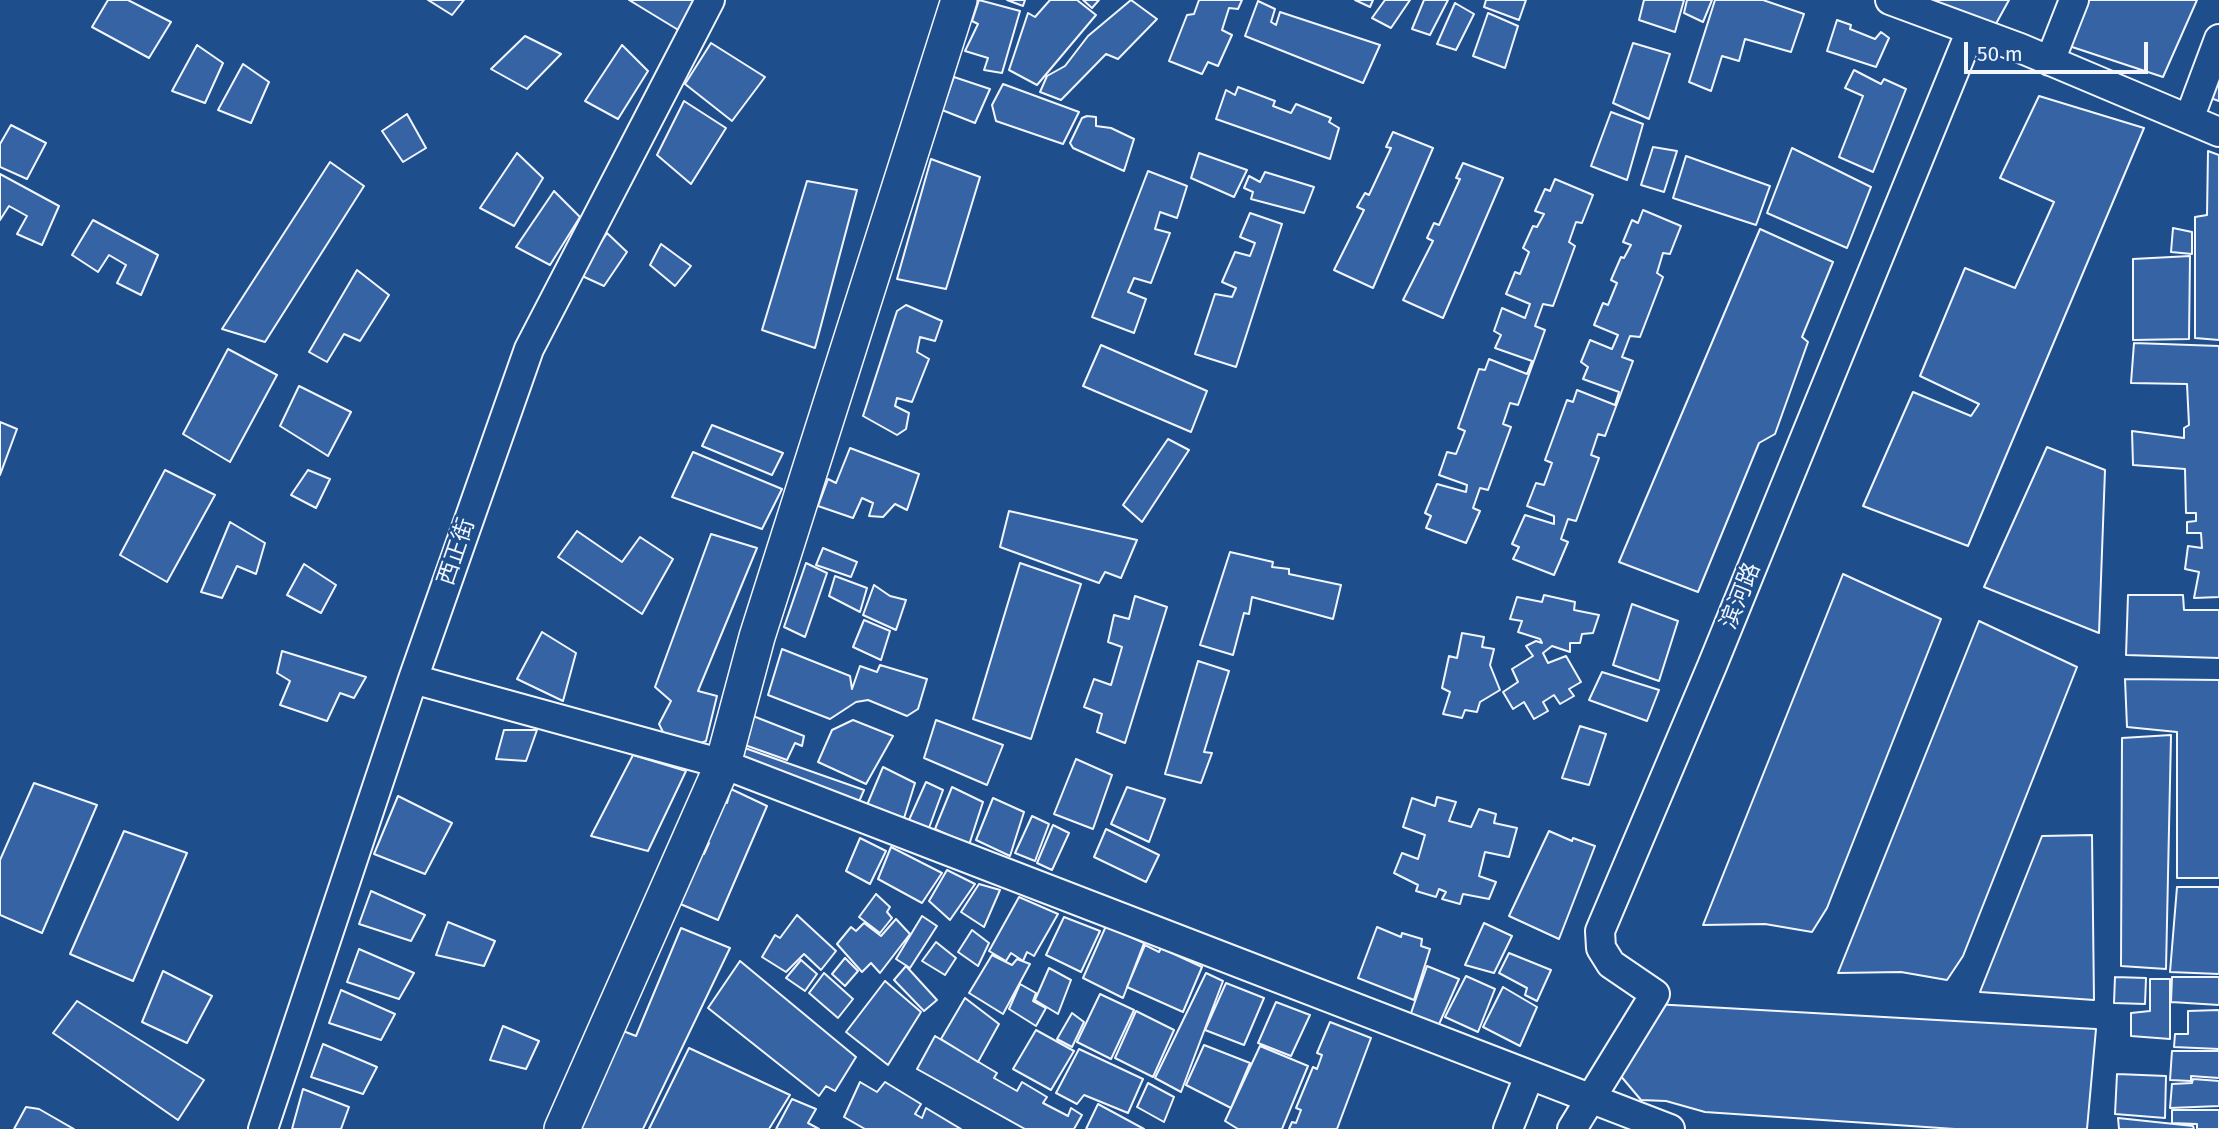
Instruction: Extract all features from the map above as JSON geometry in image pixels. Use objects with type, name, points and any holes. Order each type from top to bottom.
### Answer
[{"type":"main road","points":[[562,1129],[723,764],[757,637],[959,0]]},
{"type":"street","name":"西正街","points":[[263,1129],[413,679],[529,348],[710,0]]},
{"type":"street","points":[[1890,0],[2050,61],[2219,132]]},
{"type":"street","points":[[2050,61],[2074,0]]},
{"type":"street","name":"滨河路","points":[[1572,1129],[1593,1100],[1655,995],[1611,964],[1601,948],[1600,931],[1718,654],[1971,30]]},
{"type":"street","points":[[2189,119],[2219,39]]},
{"type":"street","points":[[413,679],[723,764],[1670,1129]]},
{"type":"street","points":[[1508,1129],[1530,1076]]},
{"type":"building","points":[[108,0],[128,0],[171,22],[149,58],[92,27]]},
{"type":"building","points":[[428,0],[464,0],[452,15]]},
{"type":"building","points":[[629,0],[695,0],[680,31]]},
{"type":"building","points":[[979,0],[1020,11],[1002,73],[984,70],[988,58],[965,51],[978,24],[972,21]]},
{"type":"building","points":[[1007,0],[1025,0],[1023,6]]},
{"type":"building","points":[[1050,0],[1077,0],[1096,15],[1037,85],[1009,70],[1028,13],[1035,17]]},
{"type":"building","points":[[1083,0],[1099,0],[1092,8]]},
{"type":"building","points":[[1131,0],[1157,19],[1118,59],[1106,54],[1061,100],[1040,92],[1047,76],[1065,66],[1088,36]]},
{"type":"building","points":[[1199,0],[1242,0],[1238,9],[1229,8],[1222,30],[1232,35],[1218,66],[1208,62],[1202,74],[1169,61],[1187,15],[1194,14]]},
{"type":"building","points":[[1355,0],[1373,0],[1370,7]]},
{"type":"building","points":[[1385,0],[1410,0],[1391,28],[1372,18]]},
{"type":"building","points":[[1424,0],[1448,0],[1430,35],[1412,29]]},
{"type":"building","points":[[1486,0],[1526,0],[1519,20],[1484,7]]},
{"type":"building","points":[[1644,0],[1684,0],[1675,32],[1639,20]]},
{"type":"building","points":[[1687,0],[1712,0],[1703,22],[1684,13]]},
{"type":"building","points":[[1715,0],[1763,0],[1804,14],[1791,52],[1745,39],[1739,61],[1722,56],[1711,91],[1689,82]]},
{"type":"building","points":[[1921,0],[2009,0],[1992,31]]},
{"type":"building","points":[[2081,0],[2197,0],[2163,77],[2063,44]]},
{"type":"building","points":[[1258,1],[1275,9],[1271,22],[1276,25],[1280,12],[1380,45],[1363,83],[1245,36]]},
{"type":"building","points":[[1455,3],[1474,14],[1456,50],[1437,44]]},
{"type":"building","points":[[1488,13],[1518,26],[1505,68],[1473,56]]},
{"type":"building","points":[[1837,20],[1851,25],[1850,29],[1875,39],[1881,32],[1889,38],[1876,67],[1827,51]]},
{"type":"building","points":[[525,36],[561,54],[527,89],[491,69]]},
{"type":"building","points":[[711,43],[765,77],[732,121],[685,84]]},
{"type":"building","points":[[1633,43],[1670,54],[1649,119],[1613,103]]},
{"type":"building","points":[[197,45],[223,63],[205,103],[172,91]]},
{"type":"building","points":[[622,45],[648,71],[618,119],[585,101]]},
{"type":"building","points":[[2219,54],[2219,101],[2205,96]]},
{"type":"building","points":[[243,64],[269,82],[251,123],[218,110]]},
{"type":"building","points":[[1854,70],[1881,84],[1884,79],[1906,89],[1873,172],[1839,157],[1863,96],[1845,88]]},
{"type":"building","points":[[954,77],[990,89],[975,123],[942,110]]},
{"type":"building","points":[[1003,84],[1079,112],[1063,144],[996,121],[992,105]]},
{"type":"building","points":[[1238,87],[1275,101],[1273,106],[1291,113],[1296,104],[1331,118],[1329,122],[1339,128],[1330,159],[1216,119],[1226,90],[1235,95]]},
{"type":"building","points":[[2039,96],[2144,128],[1968,546],[1863,506],[1913,392],[1971,416],[1979,404],[1920,376],[1965,268],[2015,288],[2054,202],[2000,178]]},
{"type":"building","points":[[684,101],[726,128],[691,184],[657,155]]},
{"type":"building","points":[[1611,112],[1643,124],[1627,180],[1591,166]]},
{"type":"building","points":[[407,114],[426,148],[403,162],[382,131]]},
{"type":"building","points":[[1096,117],[1096,126],[1111,128],[1134,139],[1124,171],[1073,148],[1070,143],[1082,118]]},
{"type":"building","points":[[11,125],[46,143],[27,179],[0,167],[0,144]]},
{"type":"building","points":[[1393,132],[1433,148],[1373,288],[1334,270],[1364,210],[1357,207],[1365,193],[1369,195],[1391,148],[1386,147]]},
{"type":"building","points":[[1653,147],[1677,151],[1664,192],[1641,185]]},
{"type":"building","points":[[1792,148],[1871,187],[1847,248],[1767,213]]},
{"type":"building","points":[[2208,151],[2219,155],[2219,340],[2195,338],[2195,217],[2207,215]]},
{"type":"building","points":[[517,153],[543,178],[514,226],[480,208]]},
{"type":"building","points":[[1199,153],[1247,170],[1234,197],[1191,178]]},
{"type":"building","points":[[1686,156],[1770,186],[1756,225],[1673,198]]},
{"type":"building","points":[[931,159],[980,177],[946,289],[897,279]]},
{"type":"building","points":[[330,162],[364,186],[265,342],[222,329]]},
{"type":"building","points":[[1463,163],[1503,178],[1443,318],[1403,300],[1433,241],[1427,238],[1434,223],[1439,225],[1460,179],[1456,178]]},
{"type":"building","points":[[1148,171],[1187,186],[1177,218],[1160,212],[1155,229],[1170,233],[1151,283],[1134,278],[1128,292],[1146,299],[1134,333],[1092,317]]},
{"type":"building","points":[[1265,172],[1314,187],[1304,213],[1251,199],[1253,192],[1244,188],[1249,176],[1260,182]]},
{"type":"building","points":[[0,174],[59,206],[42,245],[17,234],[27,216],[9,206],[0,220]]},
{"type":"building","points":[[1555,179],[1593,195],[1582,223],[1576,222],[1569,242],[1575,246],[1553,306],[1543,304],[1535,326],[1545,330],[1518,405],[1510,403],[1503,424],[1511,427],[1488,490],[1480,488],[1473,508],[1480,511],[1466,543],[1426,528],[1431,516],[1425,513],[1437,484],[1466,492],[1467,485],[1439,475],[1447,452],[1456,454],[1465,431],[1458,428],[1479,369],[1485,370],[1489,359],[1527,374],[1532,361],[1495,348],[1501,335],[1494,331],[1502,308],[1525,318],[1530,304],[1506,294],[1515,272],[1520,274],[1529,252],[1523,248],[1533,226],[1537,227],[1544,214],[1535,211],[1545,189],[1550,191]]},
{"type":"building","points":[[807,181],[857,190],[815,348],[762,330]]},
{"type":"building","points":[[554,191],[580,217],[550,265],[516,247]]},
{"type":"building","points":[[1643,210],[1681,226],[1670,254],[1663,253],[1657,273],[1663,277],[1640,337],[1630,336],[1622,357],[1633,361],[1605,436],[1598,434],[1591,455],[1599,458],[1576,521],[1568,519],[1561,539],[1568,542],[1554,575],[1513,559],[1519,547],[1512,544],[1525,515],[1554,524],[1554,516],[1527,506],[1536,483],[1544,485],[1552,463],[1545,460],[1567,400],[1573,402],[1577,390],[1615,405],[1619,392],[1583,379],[1588,367],[1581,362],[1590,340],[1612,349],[1618,335],[1594,325],[1603,303],[1608,305],[1617,283],[1611,280],[1621,257],[1624,258],[1631,245],[1623,242],[1632,220],[1638,223]]},
{"type":"building","points":[[1250,213],[1282,224],[1236,367],[1195,354],[1215,294],[1232,297],[1236,288],[1222,282],[1235,252],[1250,256],[1255,243],[1240,237]]},
{"type":"building","points":[[93,220],[158,255],[141,295],[117,283],[126,265],[109,255],[98,272],[72,255]]},
{"type":"building","points":[[2173,228],[2192,232],[2192,254],[2171,252]]},
{"type":"building","points":[[1760,229],[1833,262],[1802,337],[1808,342],[1775,434],[1759,443],[1698,592],[1619,562]]},
{"type":"building","points":[[607,233],[627,252],[604,286],[580,275]]},
{"type":"building","points":[[661,244],[691,266],[675,286],[650,265]]},
{"type":"building","points":[[2190,256],[2189,339],[2133,340],[2133,259]]},
{"type":"building","points":[[357,270],[389,295],[360,341],[344,334],[327,362],[309,352]]},
{"type":"building","points":[[906,305],[942,321],[935,341],[920,337],[917,352],[929,359],[912,402],[897,398],[895,406],[909,413],[906,429],[897,435],[863,416],[897,311]]},
{"type":"building","points":[[2134,343],[2219,346],[2219,597],[2194,598],[2199,572],[2185,569],[2188,546],[2202,548],[2201,533],[2187,533],[2187,522],[2196,521],[2196,513],[2186,513],[2185,469],[2133,465],[2132,431],[2184,438],[2184,428],[2189,425],[2187,384],[2131,383]]},
{"type":"building","points":[[1101,345],[1207,391],[1191,432],[1083,386]]},
{"type":"building","points":[[228,349],[277,375],[230,462],[183,434]]},
{"type":"building","points":[[299,386],[351,412],[328,456],[280,426]]},
{"type":"building","points":[[0,422],[17,429],[0,475]]},
{"type":"building","points":[[712,425],[783,453],[772,475],[702,446]]},
{"type":"building","points":[[1168,439],[1189,450],[1142,522],[1123,505]]},
{"type":"building","points":[[2047,447],[2105,470],[2099,633],[1984,587]]},
{"type":"building","points":[[850,448],[919,474],[907,510],[895,504],[883,517],[869,516],[873,503],[862,498],[853,518],[818,506],[828,479],[836,483]]},
{"type":"building","points":[[693,452],[782,489],[762,529],[672,497]]},
{"type":"building","points":[[165,470],[215,495],[167,582],[120,555]]},
{"type":"building","points":[[308,470],[330,479],[316,508],[291,495]]},
{"type":"building","points":[[1009,511],[1137,540],[1121,578],[1105,572],[1099,583],[1000,547]]},
{"type":"building","points":[[230,522],[265,543],[256,574],[237,566],[222,598],[201,592]]},
{"type":"building","points":[[577,531],[622,562],[640,537],[673,559],[642,614],[558,557]]},
{"type":"building","points":[[711,534],[757,548],[698,691],[717,696],[706,741],[691,747],[664,734],[659,724],[671,701],[655,687]]},
{"type":"building","points":[[823,548],[857,562],[851,577],[816,565]]},
{"type":"building","points":[[1230,552],[1273,562],[1272,567],[1289,569],[1289,574],[1341,585],[1333,619],[1252,597],[1249,614],[1244,613],[1233,655],[1200,645]]},
{"type":"building","points":[[806,563],[827,573],[805,637],[784,627]]},
{"type":"building","points":[[1020,563],[1081,584],[1031,739],[973,719]]},
{"type":"building","points":[[304,564],[336,585],[321,613],[287,595]]},
{"type":"building","points":[[1843,574],[1941,619],[1827,908],[1812,932],[1765,924],[1703,925]]},
{"type":"building","points":[[835,576],[867,588],[860,612],[829,596]]},
{"type":"building","points":[[874,585],[890,596],[906,600],[896,630],[863,615]]},
{"type":"building","points":[[1544,595],[1575,602],[1574,610],[1599,615],[1593,633],[1582,634],[1580,643],[1570,643],[1570,652],[1552,646],[1543,653],[1548,663],[1566,656],[1581,682],[1569,689],[1574,696],[1560,704],[1554,695],[1543,702],[1548,711],[1534,719],[1524,702],[1513,709],[1503,692],[1518,682],[1512,669],[1533,656],[1526,646],[1536,641],[1542,643],[1540,639],[1518,632],[1522,621],[1510,619],[1517,597],[1542,602]]},
{"type":"building","points":[[2128,595],[2183,595],[2184,610],[2219,610],[2219,658],[2126,655]]},
{"type":"building","points":[[1135,596],[1167,607],[1125,743],[1097,732],[1102,714],[1084,707],[1094,679],[1111,685],[1122,647],[1108,642],[1114,615],[1129,619]]},
{"type":"building","points":[[1632,604],[1678,621],[1659,681],[1613,665]]},
{"type":"building","points":[[864,620],[890,631],[881,660],[853,647]]},
{"type":"building","points":[[1979,621],[2077,667],[1963,956],[1947,980],[1901,972],[1838,973]]},
{"type":"building","points":[[542,632],[576,653],[563,701],[517,679]]},
{"type":"building","points":[[1462,633],[1484,637],[1482,647],[1494,649],[1490,665],[1500,690],[1480,702],[1477,712],[1465,710],[1462,718],[1443,714],[1450,692],[1442,688],[1449,656],[1457,658]]},
{"type":"building","points":[[782,649],[850,676],[852,689],[860,666],[877,672],[880,665],[927,679],[918,709],[907,716],[868,700],[856,702],[830,719],[768,695]]},
{"type":"building","points":[[282,651],[366,677],[354,698],[340,693],[327,721],[280,705],[290,681],[277,673]]},
{"type":"building","points":[[1198,661],[1229,671],[1204,752],[1212,753],[1201,783],[1165,774]]},
{"type":"building","points":[[1602,672],[1659,690],[1647,721],[1589,700]]},
{"type":"building","points":[[2125,679],[2219,680],[2219,878],[2177,878],[2177,732],[2127,727]]},
{"type":"building","points":[[753,716],[804,736],[802,746],[795,743],[787,760],[742,744]]},
{"type":"building","points":[[853,720],[893,736],[866,784],[818,762],[832,730]]},
{"type":"building","points":[[936,720],[1003,745],[987,785],[924,758]]},
{"type":"building","points":[[1580,726],[1606,734],[1589,785],[1562,778]]},
{"type":"building","points":[[504,730],[537,730],[526,761],[496,759]]},
{"type":"building","points":[[2171,735],[2166,969],[2121,966],[2122,738]]},
{"type":"building","points":[[742,747],[864,790],[855,811],[736,762]]},
{"type":"building","points":[[633,755],[686,771],[648,851],[591,836]]},
{"type":"building","points":[[1076,759],[1112,775],[1093,829],[1054,814]]},
{"type":"building","points":[[883,767],[915,783],[904,818],[867,805]]},
{"type":"building","points":[[926,782],[943,790],[929,828],[909,820]]},
{"type":"building","points":[[34,783],[97,805],[42,933],[0,915],[0,860]]},
{"type":"building","points":[[952,787],[983,802],[969,845],[935,829]]},
{"type":"building","points":[[1127,787],[1165,799],[1149,842],[1111,824]]},
{"type":"building","points":[[731,789],[767,806],[718,920],[678,903],[695,851],[704,854],[709,843],[701,838],[719,801],[727,803]]},
{"type":"building","points":[[398,796],[452,823],[425,874],[374,854]]},
{"type":"building","points":[[1437,797],[1456,802],[1449,821],[1471,827],[1479,809],[1496,814],[1494,823],[1517,828],[1509,857],[1485,852],[1479,876],[1496,882],[1489,899],[1463,894],[1460,904],[1442,899],[1446,892],[1439,889],[1436,897],[1416,891],[1418,885],[1394,873],[1402,853],[1418,859],[1425,835],[1403,827],[1412,798],[1435,806]]},
{"type":"building","points":[[993,798],[1024,812],[1010,856],[976,840]]},
{"type":"building","points":[[1032,816],[1049,824],[1035,861],[1015,853]]},
{"type":"building","points":[[1053,825],[1069,833],[1052,870],[1037,863]]},
{"type":"building","points":[[1106,829],[1159,855],[1146,882],[1094,857]]},
{"type":"building","points":[[124,831],[187,853],[133,981],[70,954]]},
{"type":"building","points":[[1549,831],[1572,841],[1573,838],[1595,846],[1559,939],[1509,916]]},
{"type":"building","points":[[2092,835],[2094,1000],[1980,992],[2042,836]]},
{"type":"building","points":[[860,838],[886,851],[870,884],[846,871]]},
{"type":"building","points":[[891,847],[942,873],[922,903],[878,879]]},
{"type":"building","points":[[947,870],[975,884],[950,920],[929,901]]},
{"type":"building","points":[[979,884],[1000,890],[984,927],[961,912]]},
{"type":"building","points":[[2177,887],[2219,887],[2219,974],[2170,972]]},
{"type":"building","points":[[371,891],[425,915],[411,941],[359,924]]},
{"type":"building","points":[[876,894],[890,907],[887,912],[892,918],[880,933],[859,917]]},
{"type":"building","points":[[1019,897],[1058,914],[1034,956],[1027,952],[1023,961],[1011,953],[1006,961],[989,951]]},
{"type":"building","points":[[797,915],[836,951],[821,970],[804,954],[786,972],[762,957],[775,935],[780,938]]},
{"type":"building","points":[[922,916],[937,926],[910,968],[896,959]]},
{"type":"building","points":[[1064,917],[1100,931],[1081,972],[1046,955]]},
{"type":"building","points":[[896,919],[910,934],[880,973],[871,963],[862,972],[837,944],[851,927],[856,931],[864,923],[881,936]]},
{"type":"building","points":[[448,922],[495,941],[484,966],[436,955]]},
{"type":"building","points":[[1484,923],[1512,936],[1494,973],[1465,965]]},
{"type":"building","points":[[1106,926],[1144,943],[1123,998],[1083,978]]},
{"type":"building","points":[[1377,927],[1401,937],[1402,933],[1422,939],[1421,946],[1430,949],[1414,1000],[1358,978]]},
{"type":"building","points":[[681,928],[730,948],[643,1129],[580,1129],[618,1029],[636,1036]]},
{"type":"building","points":[[972,930],[989,943],[978,966],[958,952]]},
{"type":"building","points":[[936,942],[956,958],[945,975],[922,961]]},
{"type":"building","points":[[1145,945],[1159,952],[1161,948],[1202,967],[1183,1012],[1127,987]]},
{"type":"building","points":[[359,949],[414,973],[399,999],[347,982]]},
{"type":"building","points":[[1509,953],[1551,970],[1537,1001],[1525,995],[1527,988],[1499,973]]},
{"type":"building","points":[[992,955],[1012,965],[1017,959],[1030,964],[1003,1014],[969,993]]},
{"type":"building","points":[[845,958],[858,971],[845,986],[832,974]]},
{"type":"building","points":[[801,960],[817,974],[805,991],[786,978]]},
{"type":"building","points":[[740,961],[856,1057],[835,1091],[826,1086],[819,1096],[708,1008]]},
{"type":"building","points":[[906,966],[937,1000],[924,1011],[894,980]]},
{"type":"building","points":[[1427,966],[1459,979],[1436,1031],[1408,1022]]},
{"type":"building","points":[[1049,968],[1071,980],[1058,1014],[1035,1000]]},
{"type":"building","points":[[163,971],[212,996],[187,1043],[142,1022]]},
{"type":"building","points":[[824,973],[853,999],[838,1018],[809,993]]},
{"type":"building","points":[[1206,973],[1223,981],[1181,1092],[1155,1078]]},
{"type":"building","points":[[1466,976],[1495,989],[1478,1032],[1445,1017]]},
{"type":"building","points":[[2115,977],[2146,978],[2145,1004],[2114,1003]]},
{"type":"building","points":[[2172,977],[2219,977],[2219,1005],[2171,1002]]},
{"type":"building","points":[[2150,979],[2170,979],[2170,1039],[2131,1036],[2131,1013],[2150,1011]]},
{"type":"building","points":[[885,981],[921,1012],[888,1065],[846,1032]]},
{"type":"building","points":[[1226,983],[1264,998],[1244,1045],[1205,1030]]},
{"type":"building","points":[[1020,984],[1036,993],[1033,1001],[1046,1008],[1036,1026],[1009,1009]]},
{"type":"building","points":[[1503,987],[1537,1007],[1520,1046],[1483,1027]]},
{"type":"building","points":[[341,990],[395,1014],[381,1040],[329,1023]]},
{"type":"building","points":[[1100,994],[1134,1010],[1111,1059],[1077,1042]]},
{"type":"building","points":[[965,998],[999,1024],[978,1062],[941,1039]]},
{"type":"building","points":[[77,1001],[204,1080],[178,1120],[53,1033]]},
{"type":"building","points":[[1276,1002],[1310,1015],[1291,1056],[1258,1043]]},
{"type":"building","points":[[1654,1004],[2096,1029],[2087,1129],[1955,1129],[1705,1112],[1666,1101],[1641,1100],[1614,1068]]},
{"type":"building","points":[[2219,1010],[2219,1049],[2174,1047],[2175,1034],[2188,1034],[2188,1011]]},
{"type":"building","points":[[1136,1011],[1174,1030],[1153,1077],[1115,1058]]},
{"type":"building","points":[[1072,1013],[1084,1022],[1072,1047],[1057,1039]]},
{"type":"building","points":[[1330,1022],[1371,1038],[1337,1129],[1289,1129],[1292,1122],[1296,1123],[1301,1110],[1296,1108],[1313,1067],[1317,1069],[1322,1055],[1317,1053]]},
{"type":"building","points":[[503,1026],[539,1041],[526,1069],[490,1060]]},
{"type":"building","points":[[1036,1030],[1074,1051],[1051,1090],[1013,1069]]},
{"type":"building","points":[[935,1036],[997,1073],[994,1078],[1017,1091],[1022,1082],[1047,1097],[1043,1103],[1068,1116],[1071,1108],[1082,1115],[1074,1129],[1025,1129],[917,1069]]},
{"type":"building","points":[[323,1044],[377,1067],[363,1094],[311,1077]]},
{"type":"building","points":[[1204,1045],[1250,1063],[1231,1108],[1186,1085]]},
{"type":"building","points":[[1260,1046],[1308,1066],[1282,1129],[1238,1129],[1225,1121]]},
{"type":"building","points":[[689,1048],[790,1095],[769,1129],[649,1129]]},
{"type":"building","points":[[1079,1049],[1143,1079],[1128,1113],[1084,1095],[1077,1104],[1056,1093]]},
{"type":"building","points":[[2172,1051],[2219,1051],[2219,1078],[2191,1076],[2191,1081],[2170,1080]]},
{"type":"building","points":[[2117,1074],[2166,1076],[2165,1118],[2115,1114]]},
{"type":"building","points":[[2193,1079],[2219,1081],[2219,1106],[2170,1108],[2172,1084],[2192,1083]]},
{"type":"building","points":[[860,1082],[877,1092],[885,1082],[921,1104],[915,1114],[922,1118],[926,1108],[961,1129],[865,1129],[844,1117]]},
{"type":"building","points":[[1148,1083],[1174,1097],[1164,1122],[1137,1107]]},
{"type":"building","points":[[303,1089],[349,1107],[341,1129],[292,1129]]},
{"type":"building","points":[[792,1099],[816,1109],[808,1123],[819,1129],[776,1129]]},
{"type":"building","points":[[1098,1104],[1144,1129],[1086,1129]]},
{"type":"building","points":[[26,1107],[39,1109],[74,1129],[14,1129]]},
{"type":"building","points":[[2172,1110],[2219,1110],[2219,1129],[2197,1129],[2197,1124],[2172,1123]]},
{"type":"building","points":[[2118,1118],[2193,1126],[2194,1129],[2119,1129]]}]
